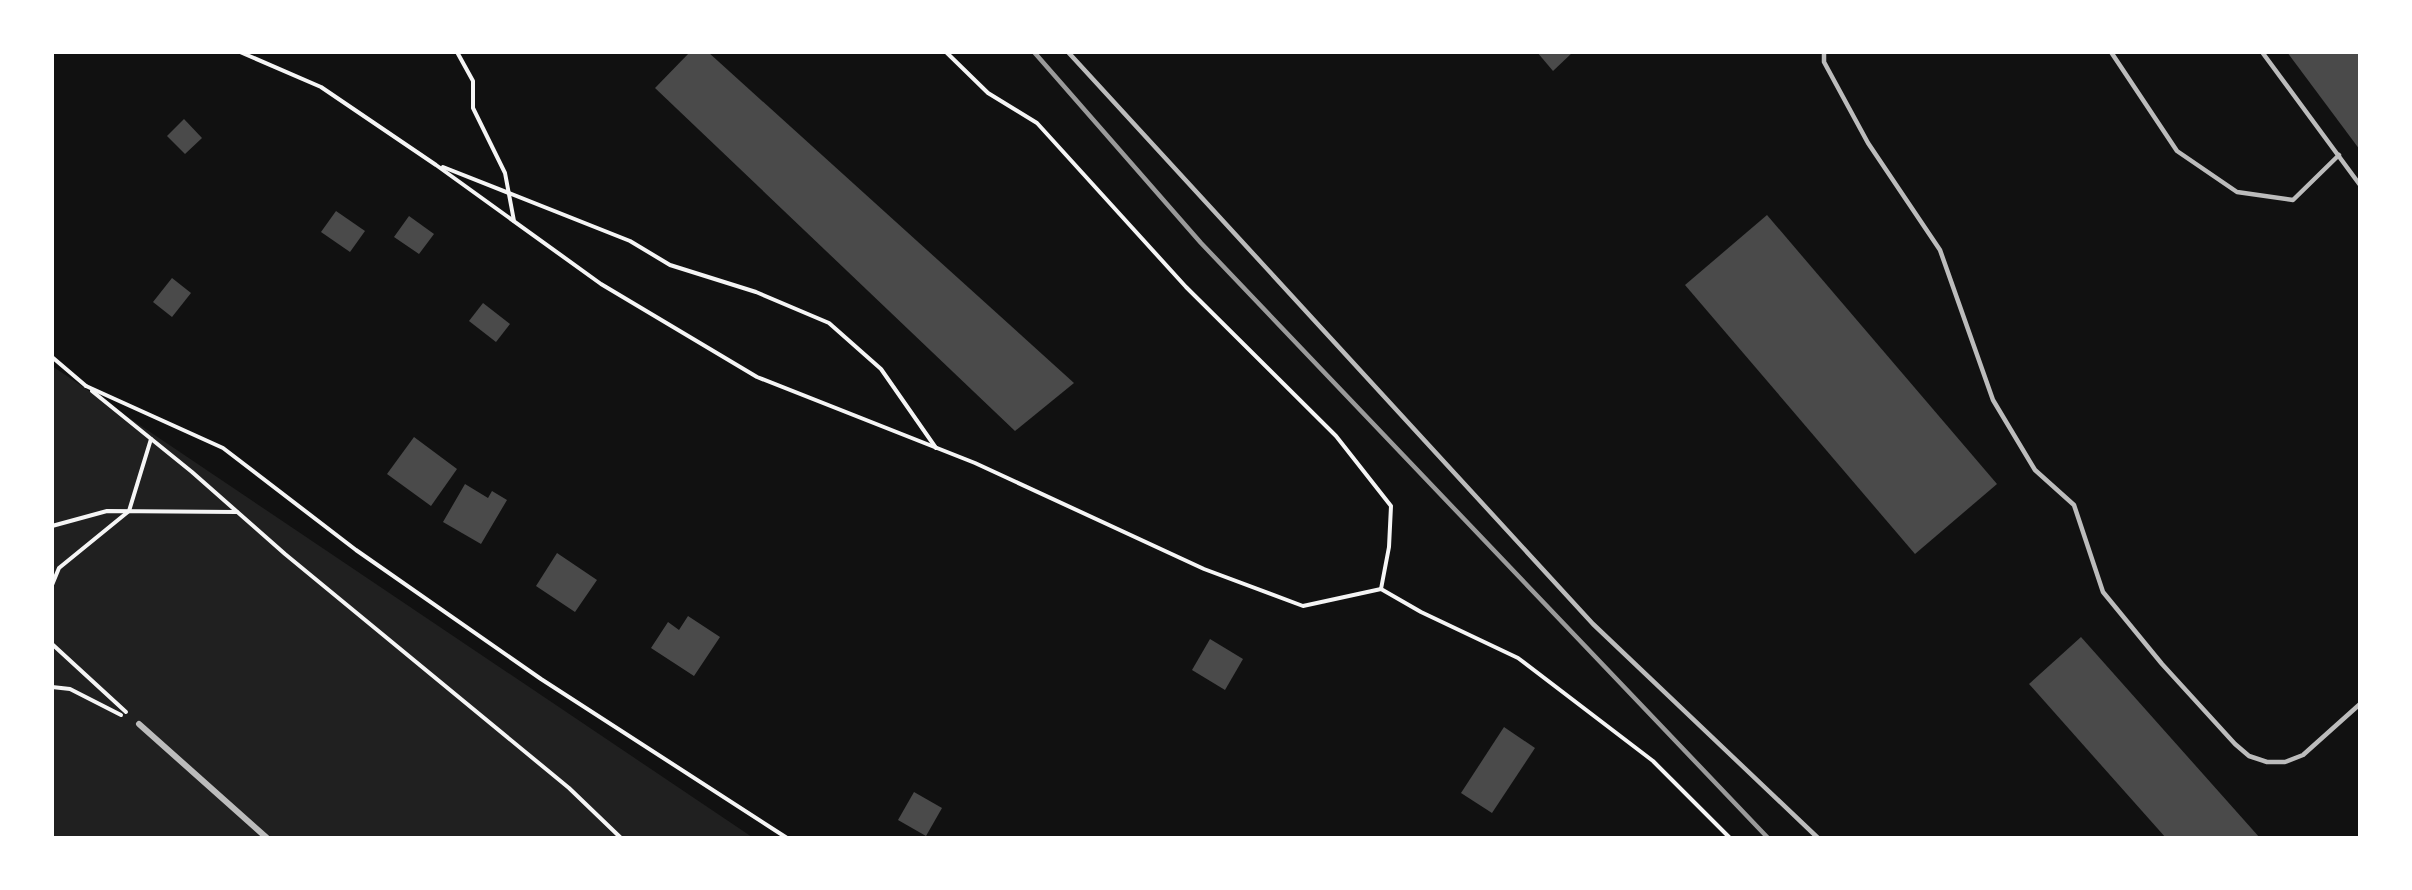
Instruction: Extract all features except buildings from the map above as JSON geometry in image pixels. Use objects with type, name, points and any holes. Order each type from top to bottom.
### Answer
[{"type":"street","points":[[139,724],[267,837]]},
{"type":"lane","points":[[1068,52],[1593,624],[1818,837]]},
{"type":"lane","points":[[1824,52],[1824,62],[1868,143],[1940,250],[1993,400],[2035,470],[2074,505],[2103,592],[2162,664],[2235,744],[2249,756],[2267,762],[2285,762],[2303,755],[2360,704]]},
{"type":"lane","points":[[2111,52],[2177,151],[2237,192],[2293,200],[2339,155]]},
{"type":"lane","points":[[2262,52],[2360,185]]},
{"type":"path","points":[[240,52],[321,87],[436,165],[601,284],[757,377],[975,463],[1204,569],[1303,606],[1381,589],[1420,612],[1518,658],[1653,761],[1730,837]]},
{"type":"path","points":[[456,52],[473,81],[473,108],[505,173],[514,221]]},
{"type":"path","points":[[946,52],[988,93],[1037,123],[1186,286],[1336,436],[1391,506],[1389,547],[1381,589]]},
{"type":"path","points":[[436,165],[630,241],[670,265],[756,292],[830,323],[881,369],[936,448]]},
{"type":"path","points":[[52,357],[569,788],[621,837]]},
{"type":"path","points":[[86,386],[224,448],[356,549],[541,679],[787,837]]},
{"type":"path","points":[[52,585],[59,568],[129,511],[151,439]]},
{"type":"path","points":[[52,526],[107,511],[238,512]]},
{"type":"path","points":[[52,644],[139,724]]},
{"type":"path","points":[[52,687],[70,689],[139,724]]},
{"type":"shaded area","points":[[52,366],[752,837],[53,837]]},
{"type":"railway","points":[[1034,52],[1201,243],[1768,838]]}]
